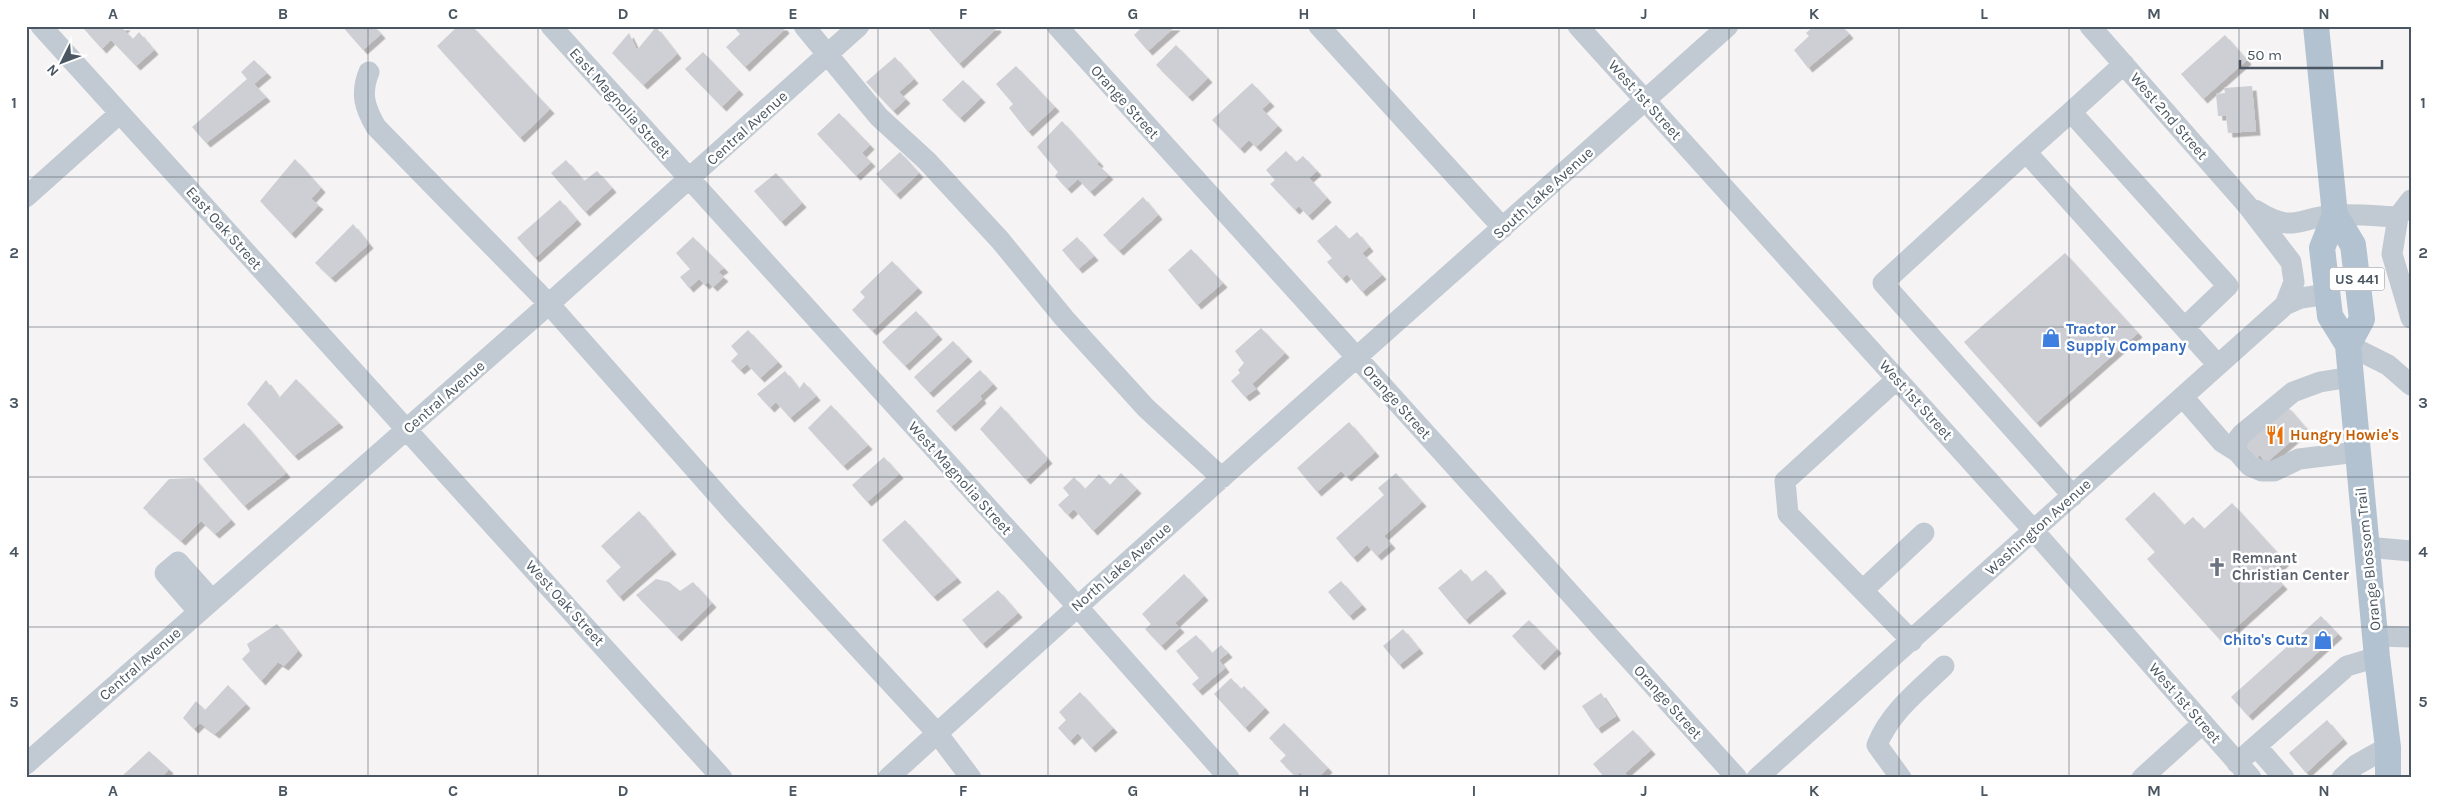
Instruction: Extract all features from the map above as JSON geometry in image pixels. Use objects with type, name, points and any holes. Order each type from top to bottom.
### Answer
[{"type":"main road","name":"Orange Blossom Trail","points":[[2316,26],[2335,215],[2353,246],[2362,319],[2348,345]]},
{"type":"main road","name":"Orange Blossom Trail","points":[[2335,215],[2322,248],[2330,316],[2348,345],[2366,546],[2390,769]]},
{"type":"street","name":"East Oak Street","points":[[41,26],[407,429]]},
{"type":"street","name":"East Magnolia Street","points":[[551,26],[689,179]]},
{"type":"street","points":[[804,26],[880,117],[927,162],[1000,240],[1064,318],[1146,408],[1222,478]]},
{"type":"street","name":"Central Avenue","points":[[26,764],[549,304],[859,26]]},
{"type":"street","name":"Orange Street","points":[[1057,26],[1736,778]]},
{"type":"street","points":[[1319,26],[1503,228]]},
{"type":"street","name":"West 1st Street","points":[[1578,26],[2034,531],[2245,773]]},
{"type":"street","name":"South Lake Avenue","points":[[1357,359],[1728,26]]},
{"type":"street","name":"West 2nd Street","points":[[2090,26],[2248,206],[2291,262],[2294,282],[2285,305]]},
{"type":"street","points":[[2073,496],[1883,283],[2124,64]]},
{"type":"street","points":[[369,72],[363,86],[364,107],[376,127],[549,304],[733,512],[937,733],[971,778]]},
{"type":"street","points":[[2071,112],[2228,286],[2184,327]]},
{"type":"street","points":[[26,197],[120,113]]},
{"type":"street","points":[[2026,152],[2218,365]]},
{"type":"street","name":"West Magnolia Street","points":[[689,179],[1076,606],[1229,778]]},
{"type":"street","name":"West 2nd Street","points":[[2248,206],[2271,220],[2291,224],[2335,215],[2405,208]]},
{"type":"street","points":[[2405,208],[2392,254],[2411,318]]},
{"type":"street","name":"Washington Avenue","points":[[1757,778],[2285,305],[2302,298],[2328,294]]},
{"type":"street","points":[[2348,345],[2388,365],[2410,383]]},
{"type":"street","name":"North Lake Avenue","points":[[888,778],[1076,606],[1357,359]]},
{"type":"street","points":[[2238,452],[2236,444],[2242,434],[2293,392],[2320,382],[2351,377]]},
{"type":"street","points":[[1897,379],[1785,481],[1788,514],[1912,640]]},
{"type":"street","points":[[2183,397],[2222,442],[2238,452],[2250,466],[2262,471],[2274,471],[2299,459],[2357,452]]},
{"type":"street","name":"West Oak Street","points":[[407,429],[722,778]]},
{"type":"street","points":[[1863,590],[1924,533]]},
{"type":"street","points":[[2366,546],[2411,551]]},
{"type":"street","points":[[2245,773],[2256,746],[2347,666],[2376,646],[2411,637]]},
{"type":"street","points":[[1901,778],[1878,745],[1883,730],[1895,713],[1944,666]]},
{"type":"street","points":[[2142,778],[2203,724]]},
{"type":"street","points":[[2256,746],[2284,778]]},
{"type":"street","points":[[2342,778],[2356,765],[2390,769]]},
{"type":"building","points":[[87,26],[126,26],[123,29],[133,39],[139,32],[154,50],[136,66],[111,40],[102,49],[84,29]]},
{"type":"building","points":[[342,26],[374,26],[381,34],[363,50]]},
{"type":"building","points":[[458,26],[472,26],[550,109],[520,138],[437,46]]},
{"type":"building","points":[[733,26],[783,26],[785,29],[745,67],[726,47],[740,34]]},
{"type":"building","points":[[930,26],[996,26],[997,28],[959,64],[928,28]]},
{"type":"building","points":[[1143,26],[1176,26],[1148,51],[1134,35]]},
{"type":"building","points":[[1814,26],[1842,26],[1849,34],[1808,68],[1794,50],[1809,36],[1806,33]]},
{"type":"building","points":[[656,27],[677,54],[643,85],[612,53],[629,33],[637,50]]},
{"type":"building","points":[[2225,35],[2247,60],[2203,99],[2181,74]]},
{"type":"building","points":[[1176,45],[1208,78],[1188,97],[1156,65]]},
{"type":"building","points":[[703,52],[739,90],[722,107],[685,69]]},
{"type":"building","points":[[895,57],[914,79],[899,92],[906,99],[893,111],[866,82]]},
{"type":"building","points":[[254,60],[267,73],[254,84],[266,97],[206,143],[192,127],[247,79],[241,72]]},
{"type":"building","points":[[1016,66],[1055,107],[1028,132],[1009,108],[1013,104],[996,84]]},
{"type":"building","points":[[963,80],[981,98],[960,118],[942,100]]},
{"type":"building","points":[[1252,83],[1270,102],[1262,109],[1278,126],[1256,147],[1249,140],[1240,149],[1212,120]]},
{"type":"building","points":[[2252,86],[2256,131],[2228,133],[2226,116],[2218,116],[2216,94],[2225,93],[2224,88]]},
{"type":"building","points":[[839,113],[870,145],[862,153],[871,162],[856,176],[817,134]]},
{"type":"building","points":[[1062,121],[1099,162],[1097,164],[1109,175],[1090,192],[1078,179],[1067,189],[1055,176],[1058,172],[1037,147]]},
{"type":"building","points":[[1286,151],[1296,162],[1303,156],[1317,171],[1309,178],[1327,198],[1308,216],[1299,206],[1295,210],[1270,184],[1275,180],[1266,170]]},
{"type":"building","points":[[900,152],[919,173],[896,195],[876,174]]},
{"type":"building","points":[[295,159],[321,188],[311,199],[319,205],[291,234],[260,201]]},
{"type":"building","points":[[566,160],[584,181],[597,171],[612,188],[585,212],[551,173]]},
{"type":"building","points":[[776,173],[802,203],[781,222],[754,191]]},
{"type":"building","points":[[1143,197],[1158,215],[1119,251],[1103,235]]},
{"type":"building","points":[[560,200],[577,220],[535,258],[517,238]]},
{"type":"building","points":[[353,224],[369,244],[331,278],[315,263]]},
{"type":"building","points":[[1336,225],[1349,239],[1357,232],[1369,247],[1362,253],[1382,275],[1362,292],[1347,274],[1342,279],[1327,262],[1332,258],[1317,241]]},
{"type":"building","points":[[693,237],[724,268],[718,272],[724,277],[713,287],[708,282],[705,285],[699,279],[689,288],[680,277],[690,269],[676,253]]},
{"type":"building","points":[[1077,237],[1094,256],[1078,269],[1062,250]]},
{"type":"building","points":[[1191,249],[1223,283],[1197,305],[1168,270]]},
{"type":"building","name":"Tractor Supply Company","points":[[2065,253],[2138,333],[2036,423],[1964,342]]},
{"type":"building","points":[[892,261],[918,288],[872,331],[852,310],[865,297],[860,292]]},
{"type":"building","points":[[916,311],[938,335],[905,366],[882,342]]},
{"type":"building","points":[[1261,328],[1285,353],[1252,384],[1256,389],[1245,397],[1231,381],[1240,373],[1238,370],[1244,363],[1235,351]]},
{"type":"building","points":[[748,330],[778,362],[760,378],[747,364],[740,370],[731,361],[738,354],[731,346]]},
{"type":"building","points":[[953,341],[968,357],[929,393],[914,377]]},
{"type":"building","points":[[980,370],[993,384],[980,396],[982,399],[951,427],[936,411]]},
{"type":"building","points":[[785,371],[799,389],[804,382],[816,396],[790,418],[776,402],[770,408],[757,394]]},
{"type":"building","points":[[296,379],[339,423],[294,456],[247,404],[266,380],[279,398]]},
{"type":"building","points":[[831,405],[868,445],[843,466],[808,428]]},
{"type":"building","points":[[1001,406],[1048,459],[1026,480],[980,429]]},
{"type":"building","name":"Hungry Howie's","points":[[2287,406],[2306,428],[2266,463],[2260,455],[2257,458],[2244,443]]},
{"type":"building","points":[[1349,422],[1375,452],[1347,477],[1341,471],[1317,492],[1297,468]]},
{"type":"building","points":[[244,423],[286,473],[244,506],[203,459]]},
{"type":"building","points":[[884,457],[899,474],[867,502],[852,485]]},
{"type":"building","points":[[1121,473],[1137,489],[1093,531],[1074,509],[1068,515],[1058,505],[1069,495],[1063,488],[1074,477],[1085,489],[1099,474],[1110,485]]},
{"type":"building","points":[[1396,473],[1422,502],[1384,536],[1391,544],[1377,556],[1367,545],[1353,558],[1336,538],[1384,495],[1378,488]]},
{"type":"building","points":[[194,478],[231,520],[215,534],[201,521],[181,541],[143,508],[169,479]]},
{"type":"building","name":"Remnant Christian Center","points":[[2154,492],[2184,525],[2193,517],[2204,529],[2232,503],[2285,561],[2272,573],[2283,585],[2221,641],[2147,559],[2155,552],[2125,519]]},
{"type":"building","points":[[639,511],[672,550],[619,597],[606,581],[621,567],[601,546]]},
{"type":"building","points":[[905,520],[957,578],[933,597],[882,540]]},
{"type":"building","points":[[1461,569],[1471,582],[1486,570],[1502,589],[1465,620],[1438,588]]},
{"type":"building","points":[[1184,574],[1204,596],[1175,623],[1180,628],[1161,646],[1145,629],[1151,624],[1142,614]]},
{"type":"building","points":[[656,579],[669,582],[680,591],[693,582],[712,603],[677,637],[636,595]]},
{"type":"building","points":[[1341,581],[1362,605],[1349,616],[1328,592]]},
{"type":"building","points":[[998,590],[1018,613],[982,644],[962,620]]},
{"type":"building","points":[[2321,616],[2338,634],[2248,716],[2231,697]]},
{"type":"building","points":[[1529,620],[1557,649],[1540,666],[1512,636]]},
{"type":"building","points":[[277,624],[298,651],[284,666],[278,662],[261,681],[242,659],[250,651],[247,644]]},
{"type":"building","points":[[1403,629],[1419,649],[1399,665],[1383,646]]},
{"type":"building","points":[[1196,635],[1212,653],[1221,645],[1228,653],[1219,660],[1225,668],[1198,691],[1192,684],[1199,678],[1176,651]]},
{"type":"building","points":[[1231,678],[1241,689],[1244,686],[1265,708],[1245,728],[1214,694]]},
{"type":"building","points":[[228,685],[246,704],[215,734],[200,723],[194,729],[183,718],[196,701],[205,710]]},
{"type":"building","points":[[1080,692],[1113,728],[1091,748],[1078,733],[1070,741],[1058,728],[1066,720],[1059,712]]},
{"type":"building","points":[[1601,693],[1616,716],[1597,729],[1582,706]]},
{"type":"building","points":[[2327,720],[2343,739],[2306,773],[2289,753]]},
{"type":"building","points":[[1284,723],[1328,768],[1318,778],[1305,778],[1300,772],[1296,777],[1280,761],[1286,755],[1269,738]]},
{"type":"building","points":[[1633,730],[1651,750],[1625,773],[1629,778],[1605,778],[1593,764]]},
{"type":"building","points":[[149,751],[169,769],[161,778],[120,778]]},
{"type":"place","name":"Tractor Supply Company","points":[[2051,338]]},
{"type":"place","name":"Hungry Howie's","points":[[2275,435]]},
{"type":"place","name":"Remnant Christian Center","points":[[2217,567]]},
{"type":"place","name":"Chito's Cutz","points":[[2323,640]]}]
